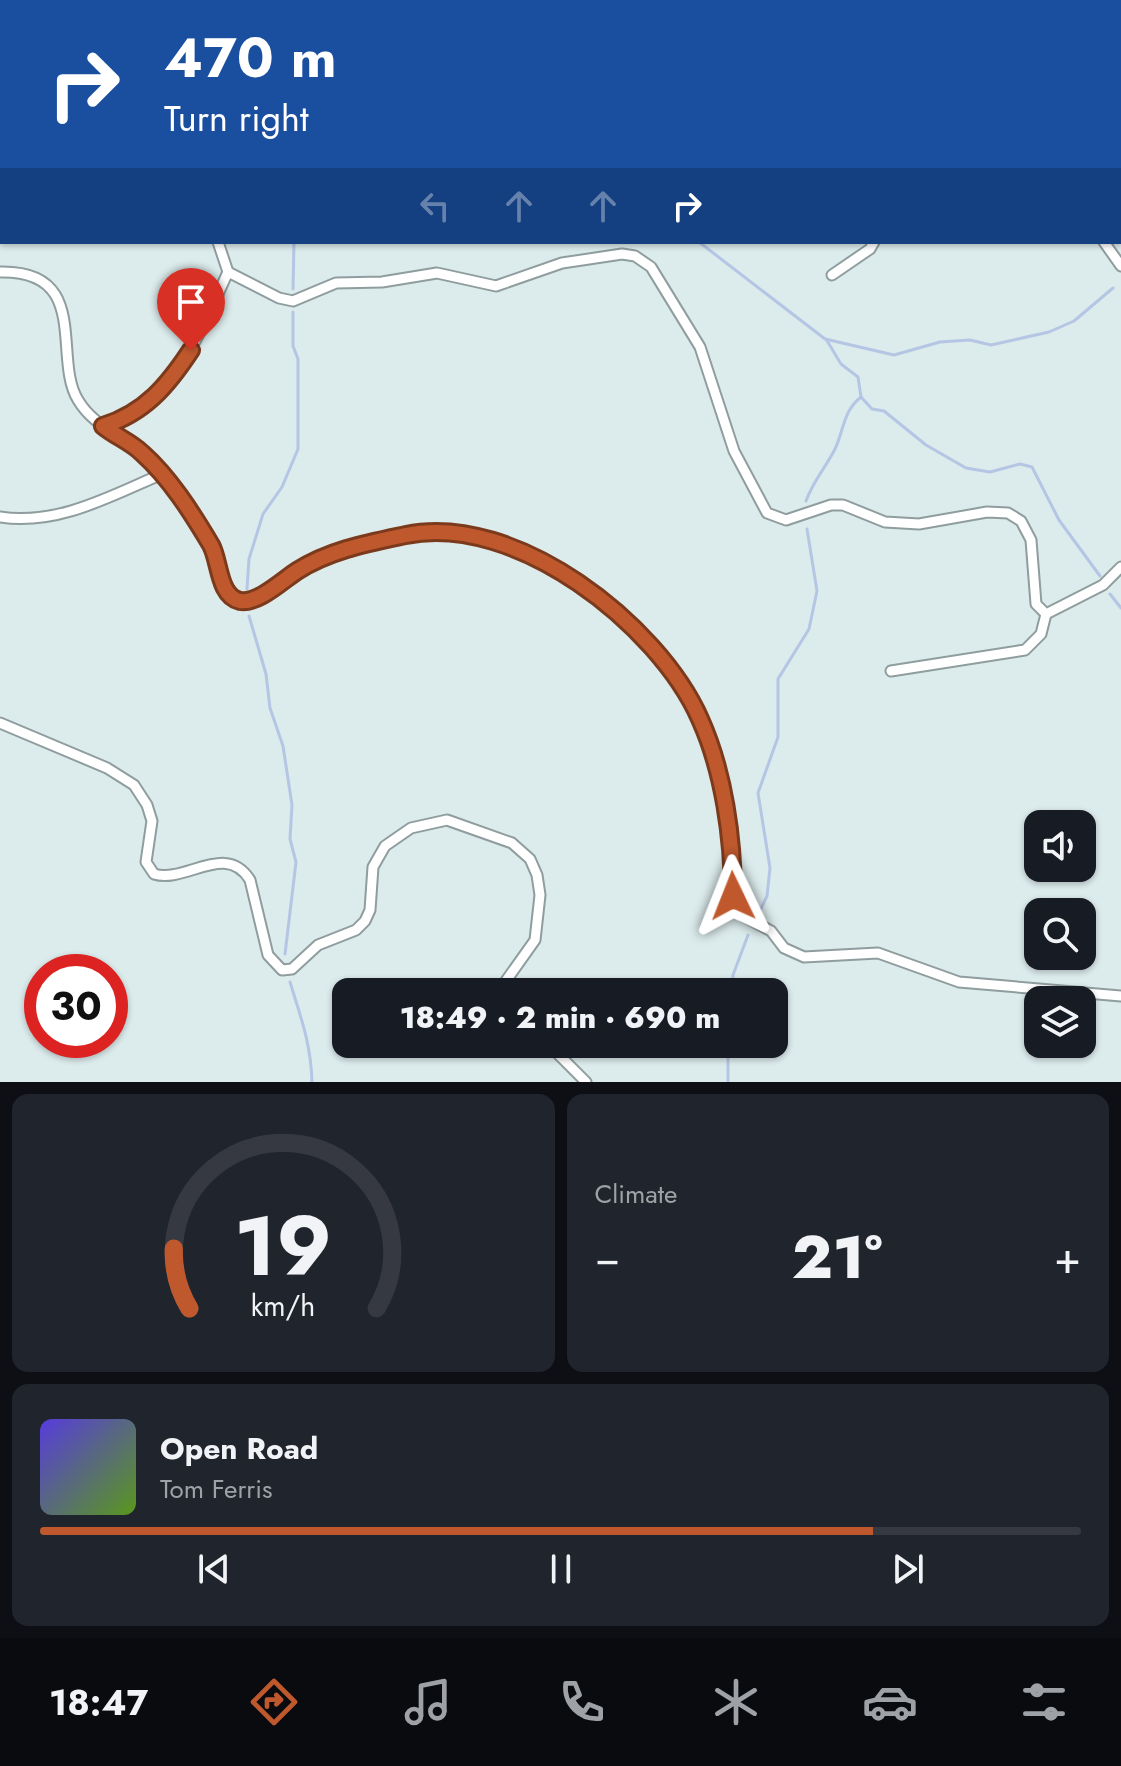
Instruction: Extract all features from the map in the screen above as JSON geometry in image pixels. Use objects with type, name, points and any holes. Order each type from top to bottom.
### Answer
[{"type":"street","points":[[103,426],[132,414],[161,391],[191,350],[228,272],[219,244]]},
{"type":"street","points":[[832,275],[873,244]]},
{"type":"street","points":[[1105,244],[1121,266]]},
{"type":"street","points":[[228,272],[279,298],[293,301],[336,283],[382,282],[437,273],[496,286],[562,263],[622,254],[635,256],[651,267],[700,347],[737,460],[767,513],[786,520],[831,505],[843,505],[885,522],[919,524],[949,522],[987,512],[1008,513],[1021,521],[1031,540],[1036,604],[1046,614]]},
{"type":"street","points":[[0,272],[30,277],[57,298],[66,322],[73,391],[84,409],[142,453],[162,474],[211,545],[225,590],[236,600],[250,600],[309,563],[338,551],[430,532],[463,534],[506,545],[550,563],[580,583],[648,647],[688,696],[706,734],[714,761],[729,833],[736,907],[747,919],[771,931],[789,952],[809,957],[878,953],[959,982],[1121,996]]},
{"type":"street","points":[[0,517],[34,518],[62,513],[162,474]]},
{"type":"street","points":[[891,671],[1025,650],[1041,634],[1046,614],[1103,585],[1121,567]]},
{"type":"street","points":[[0,723],[107,768],[134,785],[150,813],[151,832],[146,862],[154,874],[164,876],[220,863],[242,870],[250,880],[268,955],[282,970],[292,969],[325,941],[361,926],[370,910],[376,859],[385,846],[411,828],[447,820],[512,843],[530,859],[537,875],[538,926],[529,953],[509,978]]},
{"type":"street","points":[[562,1058],[586,1082]]},
{"type":"waterway","points":[[293,289],[294,244]]},
{"type":"waterway","points":[[702,244],[825,339],[894,355],[940,342],[970,340],[991,345],[1049,332],[1074,321],[1113,288]]},
{"type":"waterway","points":[[247,589],[249,559],[263,514],[282,487],[298,449],[298,359],[293,346],[293,312]]},
{"type":"waterway","points":[[826,339],[841,364],[858,377],[861,397],[872,409],[884,411],[926,445],[966,468],[990,472],[1020,464],[1032,467],[1059,520],[1100,576]]},
{"type":"waterway","points":[[806,501],[835,449],[847,415],[861,397]]},
{"type":"waterway","points":[[758,915],[767,896],[770,868],[758,793],[778,737],[778,679],[809,629],[817,591],[807,529]]},
{"type":"waterway","points":[[1110,594],[1121,608]]},
{"type":"waterway","points":[[249,616],[266,674],[270,708],[283,746],[292,805],[290,839],[296,862],[285,954]]},
{"type":"waterway","points":[[733,978],[748,935]]},
{"type":"waterway","points":[[290,982],[308,1043],[312,1082]]},
{"type":"waterway","points":[[728,1058],[728,1082]]},
{"type":"route","points":[[191,350],[152,400],[132,414],[103,426],[142,453],[174,490],[211,545],[228,594],[236,600],[250,600],[309,563],[338,551],[418,533],[452,533],[490,540],[550,563],[580,583],[619,617],[681,684],[695,708],[711,747],[723,803],[729,833],[733,896]]}]
